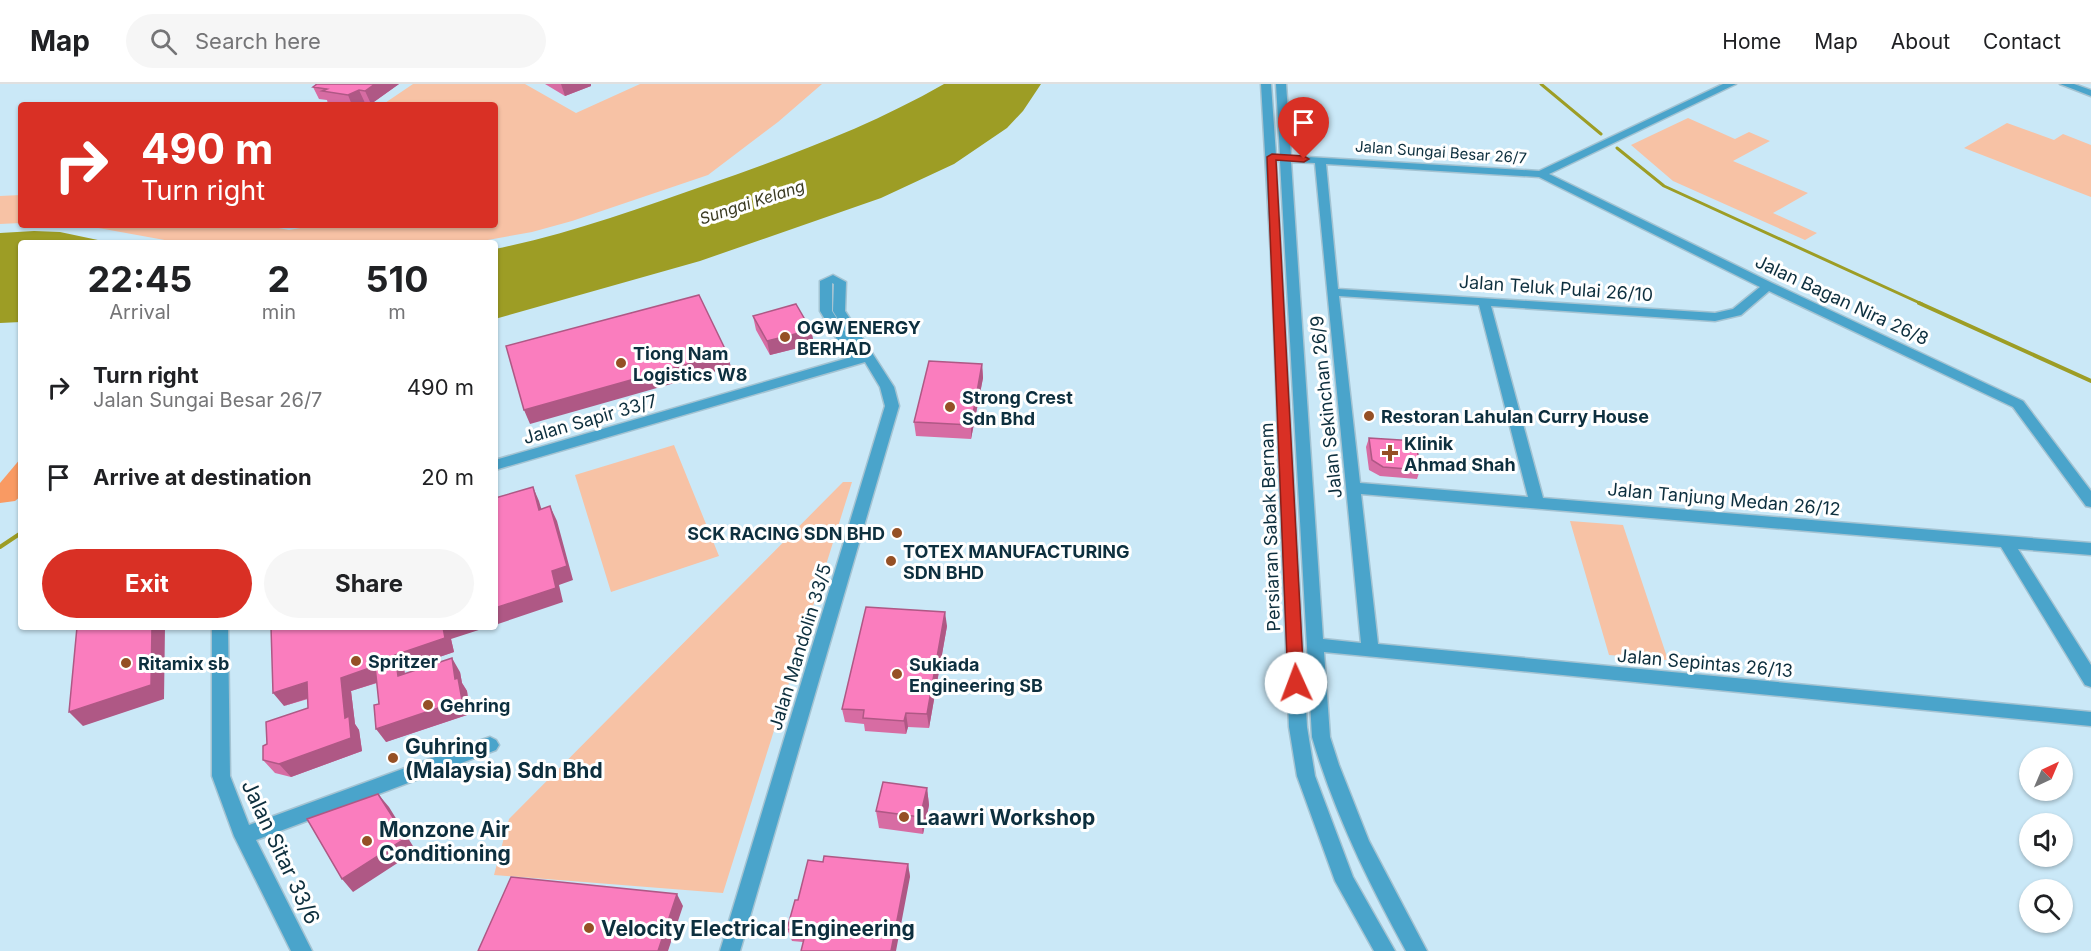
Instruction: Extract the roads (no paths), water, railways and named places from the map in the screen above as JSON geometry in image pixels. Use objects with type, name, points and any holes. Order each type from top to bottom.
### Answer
[{"type":"street","name":"Persiaran Sabak Bernam","points":[[1266,84],[1279,158],[1321,737],[1334,783],[1386,899],[1417,951]]},
{"type":"street","name":"Persiaran Sabak Bernam","points":[[1281,84],[1279,158],[1298,727],[1306,776],[1345,880],[1385,951]]},
{"type":"street","name":"Jalan Sungai Besar 26/7","points":[[1279,158],[1541,174],[1731,84]]},
{"type":"street","points":[[2065,84],[2091,93]]},
{"type":"street","points":[[2082,84],[2091,87]]},
{"type":"street","name":"Jalan Sekinchan 26/9","points":[[1320,160],[1370,650]]},
{"type":"street","name":"Jalan Bagan Nira 26/8","points":[[1541,174],[1768,286],[2018,404],[2091,502]]},
{"type":"street","points":[[833,279],[840,282],[839,311],[862,359],[826,311],[826,281],[833,279]]},
{"type":"street","name":"Jalan Teluk Pulai 26/10","points":[[1332,291],[1715,317],[1737,312],[1768,286]]},
{"type":"street","points":[[1484,302],[1537,503]]},
{"type":"street","name":"Jalan Sapir 33/7","points":[[498,464],[862,359]]},
{"type":"street","name":"Jalan Mandolin 33/5","points":[[730,951],[892,406],[887,387],[862,359]]},
{"type":"street","name":"Jalan Tanjung Medan 26/12","points":[[1353,488],[2091,549]]},
{"type":"street","points":[[2006,542],[2091,680]]},
{"type":"street","name":"Jalan Sitar 33/6","points":[[220,630],[221,776],[244,836],[302,951]]},
{"type":"street","name":"Jalan Sepintas 26/13","points":[[1316,645],[2091,719]]},
{"type":"street","points":[[244,836],[490,745]]},
{"type":"water","name":"Sungai Kelang","points":[[944,84],[1041,84],[1023,111],[1007,128],[954,164],[881,198],[700,261],[498,318],[498,248],[603,220],[769,163],[858,127]]},
{"type":"water","points":[[60,232],[98,240],[18,240],[18,322],[0,323],[0,233]]},
{"type":"waterway","points":[[1541,84],[1601,134]]},
{"type":"waterway","points":[[1617,148],[1664,186],[1922,304]]},
{"type":"waterway","points":[[1919,303],[2091,381]]},
{"type":"waterway","points":[[0,547],[18,535]]},
{"type":"place","name":"OGW ENERGY BERHAD","points":[[785,337]]},
{"type":"place","name":"Tiong Nam Logistics W8","points":[[621,363]]},
{"type":"place","name":"Strong Crest Sdn Bhd","points":[[950,407]]},
{"type":"place","name":"Restoran Lahulan Curry House","points":[[1369,416]]},
{"type":"place","name":"Klinik Ahmad Shah","points":[[1390,453]]},
{"type":"place","name":"SCK RACING SDN BHD","points":[[897,533]]},
{"type":"place","name":"TOTEX MANUFACTURING SDN BHD","points":[[891,561]]},
{"type":"place","name":"Spritzer","points":[[356,661]]},
{"type":"place","name":"Ritamix sb","points":[[126,663]]},
{"type":"place","name":"Sukiada Engineering SB","points":[[897,674]]},
{"type":"place","name":"Gehring","points":[[428,705]]},
{"type":"place","name":"Guhring (Malaysia) Sdn Bhd","points":[[393,758]]},
{"type":"place","name":"Laawri Workshop","points":[[904,817]]},
{"type":"place","name":"Monzone Air Conditioning","points":[[367,841]]},
{"type":"place","name":"Velocity Electrical Engineering","points":[[589,928]]}]
